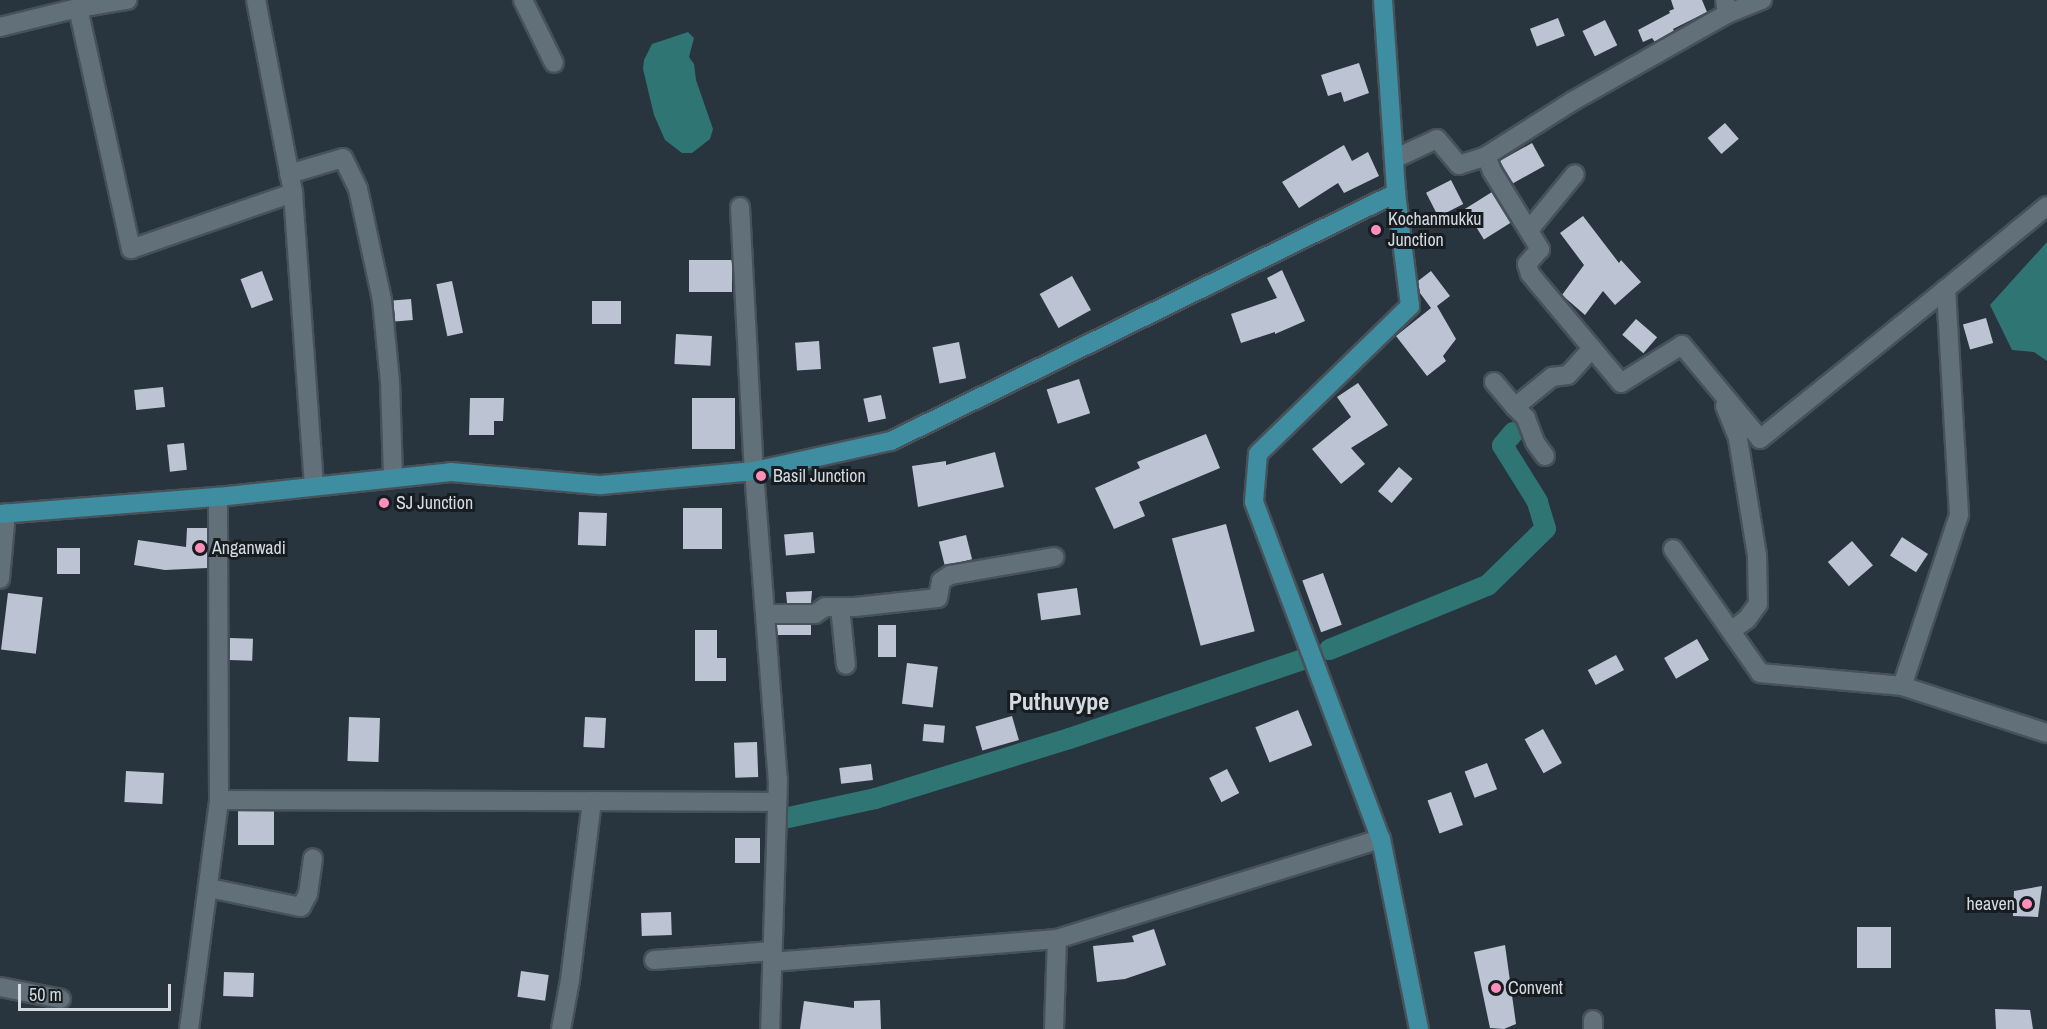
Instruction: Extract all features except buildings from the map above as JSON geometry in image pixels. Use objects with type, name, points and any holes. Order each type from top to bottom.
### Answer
[{"type":"main road","points":[[1383,0],[1396,193],[1410,306],[1258,454],[1254,502],[1381,839],[1419,1029]]},
{"type":"main road","points":[[3,513],[218,497],[451,472],[601,485],[754,471],[891,441],[1396,193]]},
{"type":"street","points":[[0,27],[78,8],[127,0]]},
{"type":"street","points":[[256,0],[293,193],[314,485]]},
{"type":"street","points":[[522,0],[554,63]]},
{"type":"street","points":[[1394,159],[1437,139],[1459,165],[1486,156],[1726,7],[1762,0]]},
{"type":"street","points":[[78,8],[131,249],[293,193]]},
{"type":"street","points":[[1486,156],[1492,171],[1540,249],[1527,264],[1530,274],[1621,382],[1682,345],[1760,439],[2047,206]]},
{"type":"street","points":[[288,174],[343,158],[358,189],[382,300],[390,381],[393,478]]},
{"type":"street","points":[[1529,230],[1575,174]]},
{"type":"street","points":[[740,207],[754,471],[766,614],[777,801],[771,1029]]},
{"type":"street","points":[[1902,686],[1959,515],[1946,289]]},
{"type":"street","points":[[1515,407],[1552,377],[1568,375],[1592,348]]},
{"type":"street","points":[[1494,382],[1526,418],[1543,452]]},
{"type":"street","points":[[1719,390],[1738,438],[1757,555],[1758,604],[1747,619],[1731,631]]},
{"type":"street","points":[[189,1029],[219,800],[218,497]]},
{"type":"street","points":[[0,579],[3,513]]},
{"type":"street","points":[[1673,549],[1760,673],[1902,686],[2047,733]]},
{"type":"street","points":[[766,614],[815,614],[825,607],[938,598],[941,580],[950,575],[1054,556]]},
{"type":"street","points":[[840,607],[846,665]]},
{"type":"street","points":[[219,800],[777,801]]},
{"type":"street","points":[[561,1029],[570,980],[592,801]]},
{"type":"street","points":[[654,960],[772,957],[1057,939],[1381,839]]},
{"type":"street","points":[[209,888],[301,907],[308,894],[313,858]]},
{"type":"street","points":[[1054,1029],[1057,939]]},
{"type":"street","points":[[0,987],[61,999]]},
{"type":"shaded area","points":[[688,32],[694,38],[689,57],[694,64],[696,80],[713,129],[710,139],[692,153],[682,153],[665,140],[654,115],[643,69],[644,60],[652,44]]},
{"type":"shaded area","points":[[2047,242],[2047,361],[2034,352],[2012,350],[1990,305]]},
{"type":"waterway","points":[[1329,649],[1487,585],[1545,528],[1537,501],[1502,445],[1513,432]]},
{"type":"waterway","points":[[788,817],[875,798],[1069,738],[1302,659]]},
{"type":"place","name":"Kochanmukku Junction","points":[[1376,230]]},
{"type":"place","name":"Basil Junction","points":[[761,476]]},
{"type":"place","name":"SJ Junction","points":[[384,503]]},
{"type":"place","name":"Anganwadi","points":[[200,548]]},
{"type":"place","name":"heaven","points":[[2027,904]]},
{"type":"place","name":"Convent","points":[[1496,988]]},
{"type":"district","name":"Puthuvype","points":[[1059,702]]}]
